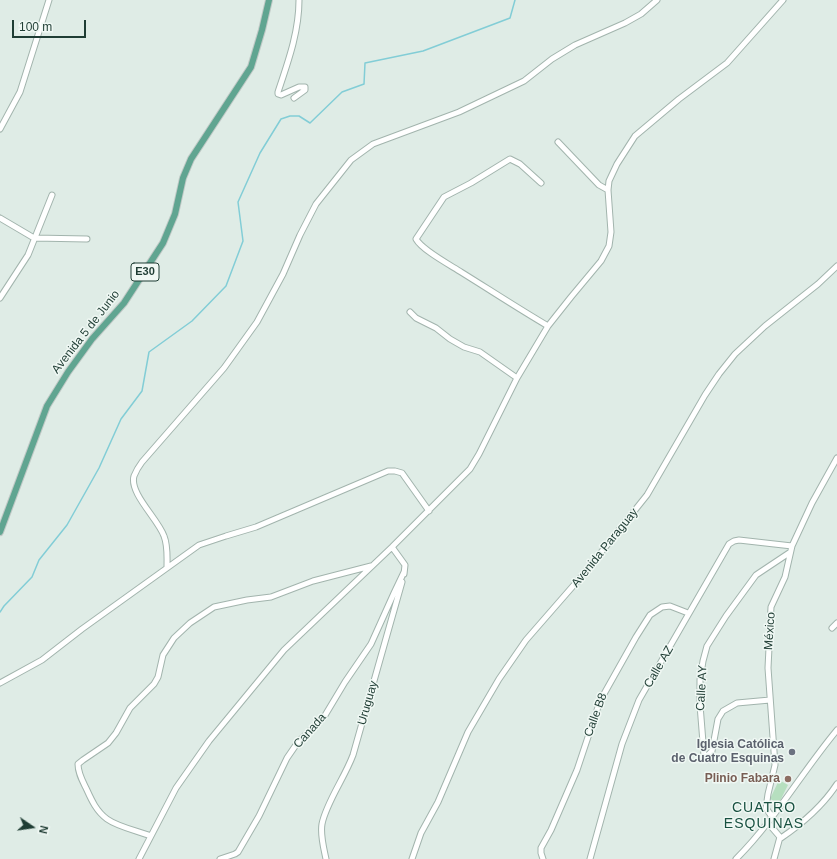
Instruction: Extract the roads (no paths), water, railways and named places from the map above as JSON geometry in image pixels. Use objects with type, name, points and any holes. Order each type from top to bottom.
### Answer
[{"type":"main road","name":"Avenida 5 de Junio","points":[[0,532],[47,406],[68,372],[92,339],[124,303],[163,243],[175,214],[183,178],[191,159],[251,67],[269,0]]},
{"type":"street","points":[[0,129],[20,92],[49,0]]},
{"type":"street","points":[[294,98],[305,90],[306,87],[299,87],[281,95],[278,94],[278,92],[292,53],[299,0]]},
{"type":"street","points":[[167,567],[164,536],[138,495],[134,486],[134,476],[142,462],[224,368],[257,322],[283,274],[300,235],[316,204],[351,160],[373,144],[459,112],[524,81],[552,59],[575,45],[625,23],[641,14],[658,0]]},
{"type":"street","points":[[139,859],[176,788],[210,741],[284,650],[470,470],[517,378],[548,326],[601,261],[609,246],[611,232],[608,190],[612,174],[635,136],[679,98],[727,63],[783,0]]},
{"type":"street","points":[[558,142],[599,185],[608,190]]},
{"type":"street","points":[[541,183],[520,164],[510,159],[471,183],[444,197],[416,240],[418,244],[520,310],[548,326]]},
{"type":"street","points":[[0,298],[28,255],[52,195]]},
{"type":"street","points":[[0,218],[34,238],[87,239]]},
{"type":"street","name":"Avenida Paraguay","points":[[412,859],[422,833],[438,802],[468,732],[499,679],[526,640],[587,570],[647,495],[705,395],[719,374],[736,354],[765,326],[818,284],[837,266]]},
{"type":"street","points":[[410,312],[416,318],[436,328],[450,339],[464,347],[480,352],[517,378]]},
{"type":"street","name":"México","points":[[772,817],[766,808],[775,765],[768,668],[771,607],[785,577],[789,553],[792,546],[812,503],[837,458]]},
{"type":"street","points":[[0,683],[42,660],[82,629],[199,545],[256,528],[388,471],[402,473],[429,511]]},
{"type":"street","name":"Calle AZ","points":[[590,859],[616,765],[639,700],[729,544],[734,541],[792,546]]},
{"type":"street","points":[[392,547],[405,565],[404,572]]},
{"type":"street","name":"Calle AY","points":[[770,700],[737,704],[723,711],[718,719],[712,751],[707,756],[704,755],[700,705],[700,680],[707,646],[726,616],[756,576],[789,553]]},
{"type":"street","points":[[151,836],[116,824],[100,813],[94,804],[78,770],[78,764],[108,743],[116,733],[130,708],[154,684],[158,677],[163,655],[174,638],[190,623],[214,607],[234,602],[271,597],[312,580],[372,566]]},
{"type":"street","name":"Canada","points":[[220,859],[238,852],[259,816],[287,758],[298,742],[324,717],[344,682],[365,654],[404,572]]},
{"type":"street","name":"Uruguay","points":[[326,859],[322,825],[326,812],[353,755],[404,572]]},
{"type":"street","name":"Calle B8","points":[[543,859],[541,848],[551,830],[577,770],[600,701],[636,637],[650,615],[662,607],[670,606],[688,613]]},
{"type":"street","points":[[832,628],[837,623]]},
{"type":"street","points":[[736,859],[768,823],[837,730]]},
{"type":"street","points":[[774,859],[781,838],[812,815],[837,784]]},
{"type":"street","points":[[768,823],[780,835],[781,838]]},
{"type":"waterway","points":[[0,612],[32,577],[39,560],[67,525],[99,468],[121,419],[142,391],[149,352],[192,321],[226,286],[243,241],[238,202],[260,153],[281,119],[290,116],[299,116],[310,123],[342,92],[364,84],[365,63],[423,51],[510,18],[515,0]]},
{"type":"place","name":"Iglesia Católica de Cuatro Esquinas","points":[[792,752]]},
{"type":"place","name":"Plinio Fabara","points":[[788,779]]},
{"type":"district","name":"CUATRO ESQUINAS","points":[[764,816]]}]
